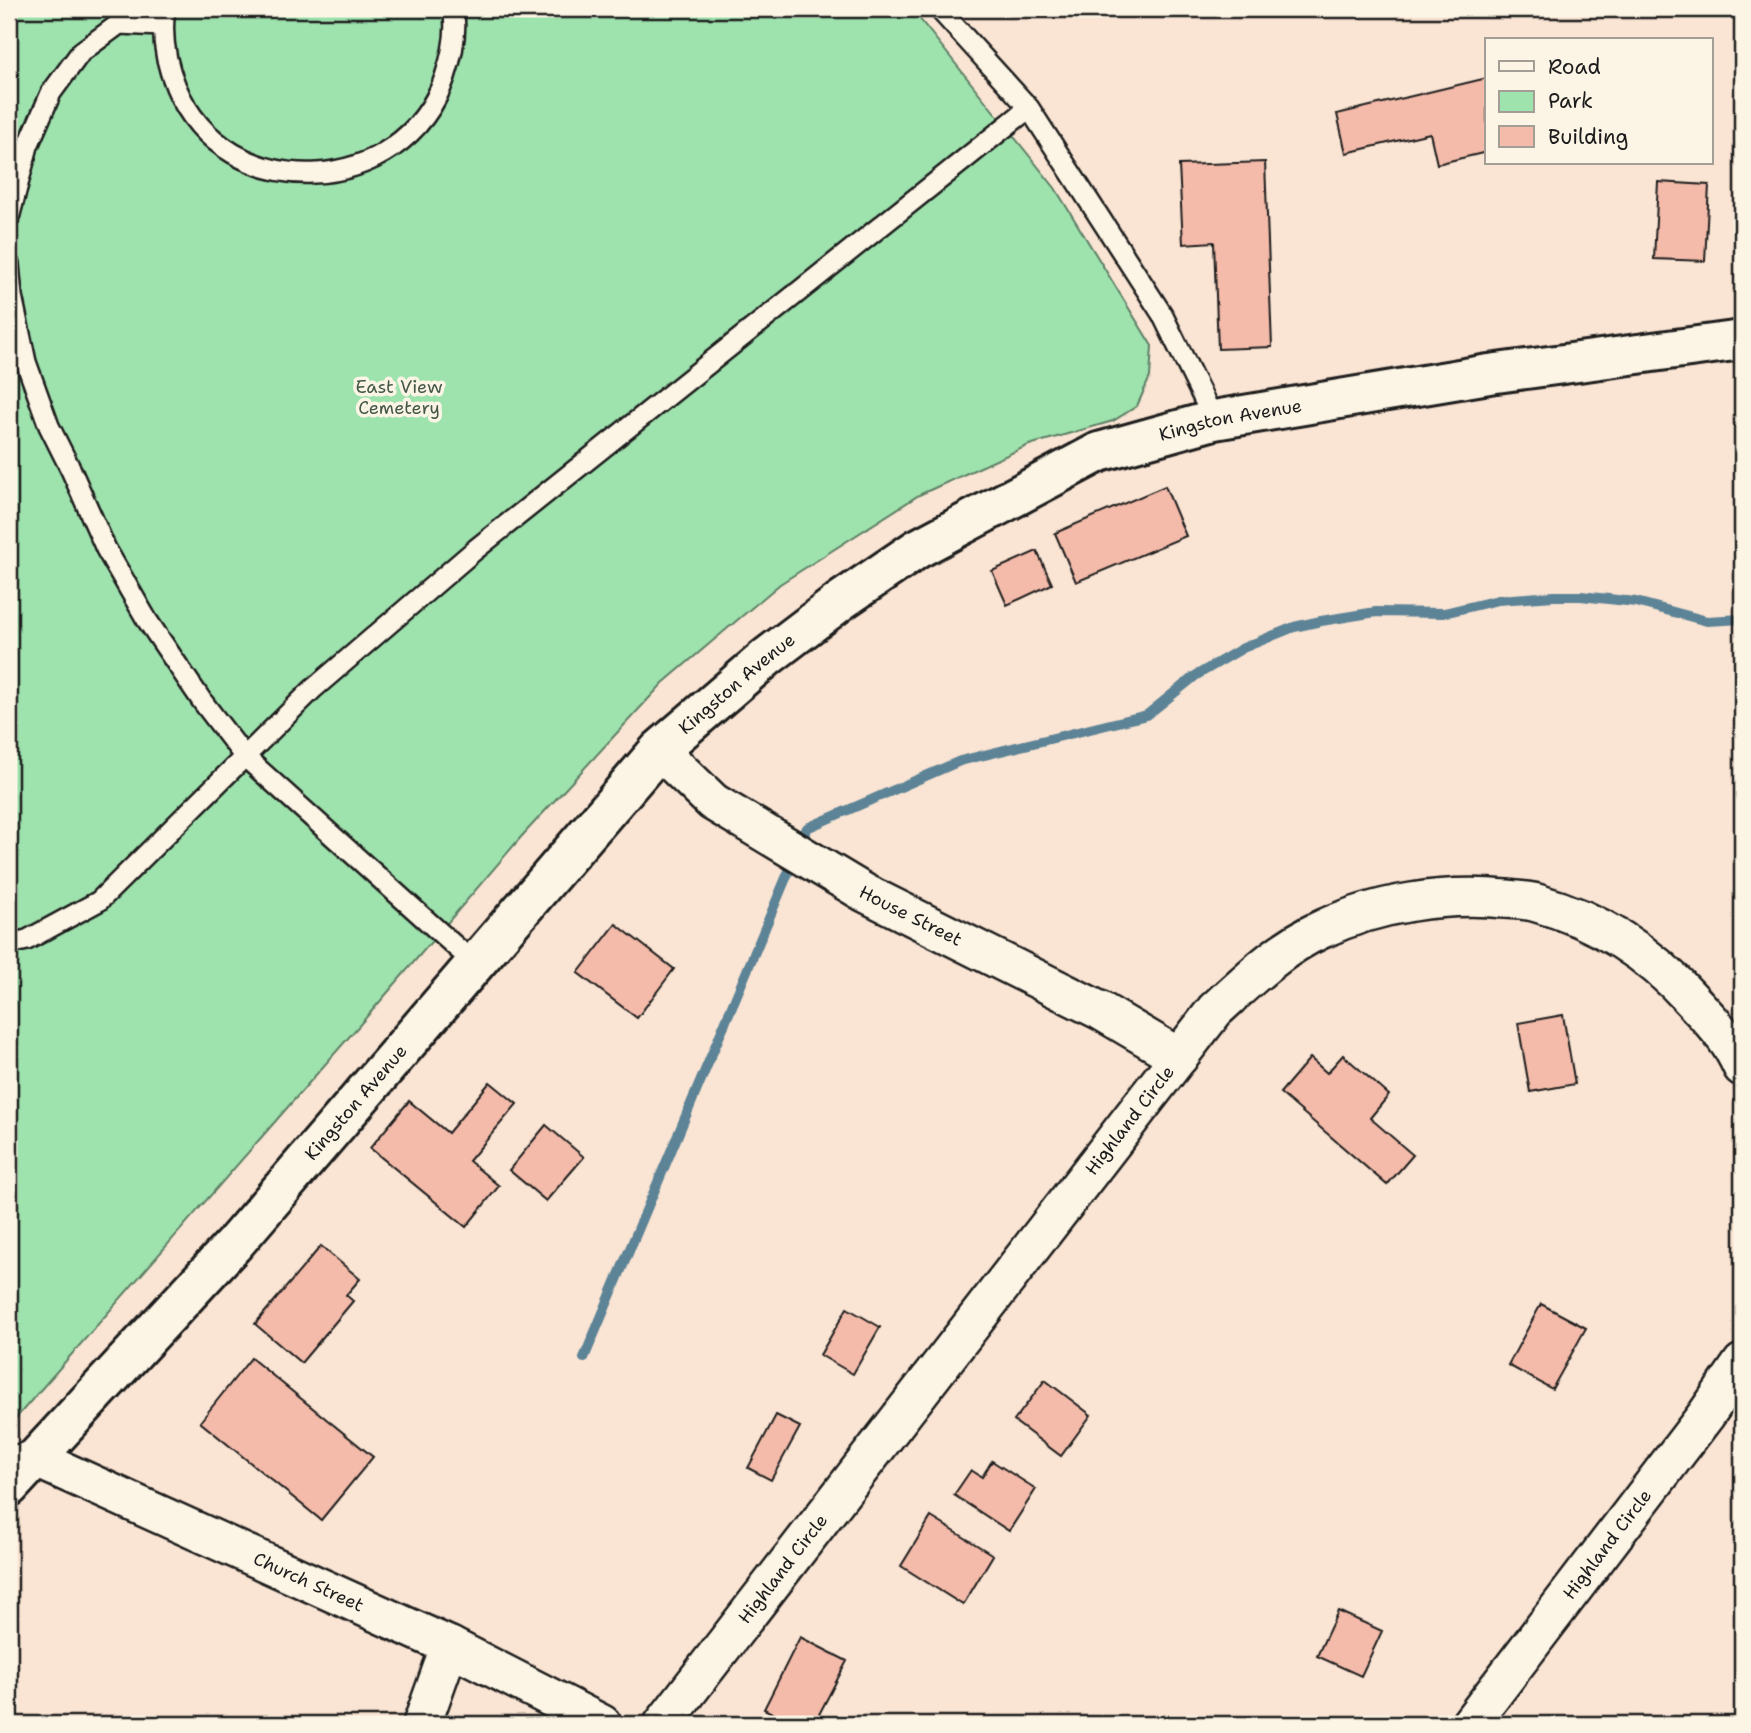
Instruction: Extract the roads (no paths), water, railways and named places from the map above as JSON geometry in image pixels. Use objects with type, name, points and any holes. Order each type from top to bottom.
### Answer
[{"type":"street","name":"Kingston Avenue","points":[[9,1487],[23,1463],[235,1243],[659,750],[767,657],[842,600],[917,550],[1099,452],[1214,420],[1489,374],[1742,340]]},
{"type":"street","name":"House Street","points":[[659,750],[713,802],[864,893],[1101,1011],[1179,1057]]},
{"type":"street","name":"Highland Circle","points":[[663,1724],[1215,1010],[1267,964],[1319,930],[1379,909],[1431,900],[1480,897],[1535,902],[1585,920],[1640,951],[1681,988],[1732,1045],[1742,1067]]},
{"type":"street","name":"Highland Circle","points":[[1471,1724],[1706,1415],[1742,1363]]},
{"type":"street","name":"Church Street","points":[[23,1463],[450,1646],[602,1724]]},
{"type":"street","points":[[422,1724],[450,1646]]},
{"type":"lane","points":[[9,218],[27,146],[51,93],[81,52],[119,24],[164,17],[167,65],[182,102],[206,133],[237,156],[274,171],[313,175],[352,168],[388,151],[417,125],[439,93],[452,55],[453,9]]},
{"type":"lane","points":[[939,9],[1029,108],[1162,314],[1214,420]]},
{"type":"lane","points":[[9,944],[27,940],[99,901],[313,689],[476,550],[1029,108]]},
{"type":"lane","points":[[9,264],[12,296],[26,362],[48,426],[106,549],[147,620],[202,701],[244,756],[475,964]]},
{"type":"waterway","points":[[584,1358],[807,828],[960,761],[1147,715],[1195,676],[1243,648],[1294,627],[1376,612],[1444,613],[1498,600],[1554,596],[1636,602],[1707,621],[1742,619]]},
{"type":"park label","name":"East View Cemetery","points":[[399,397]]}]
